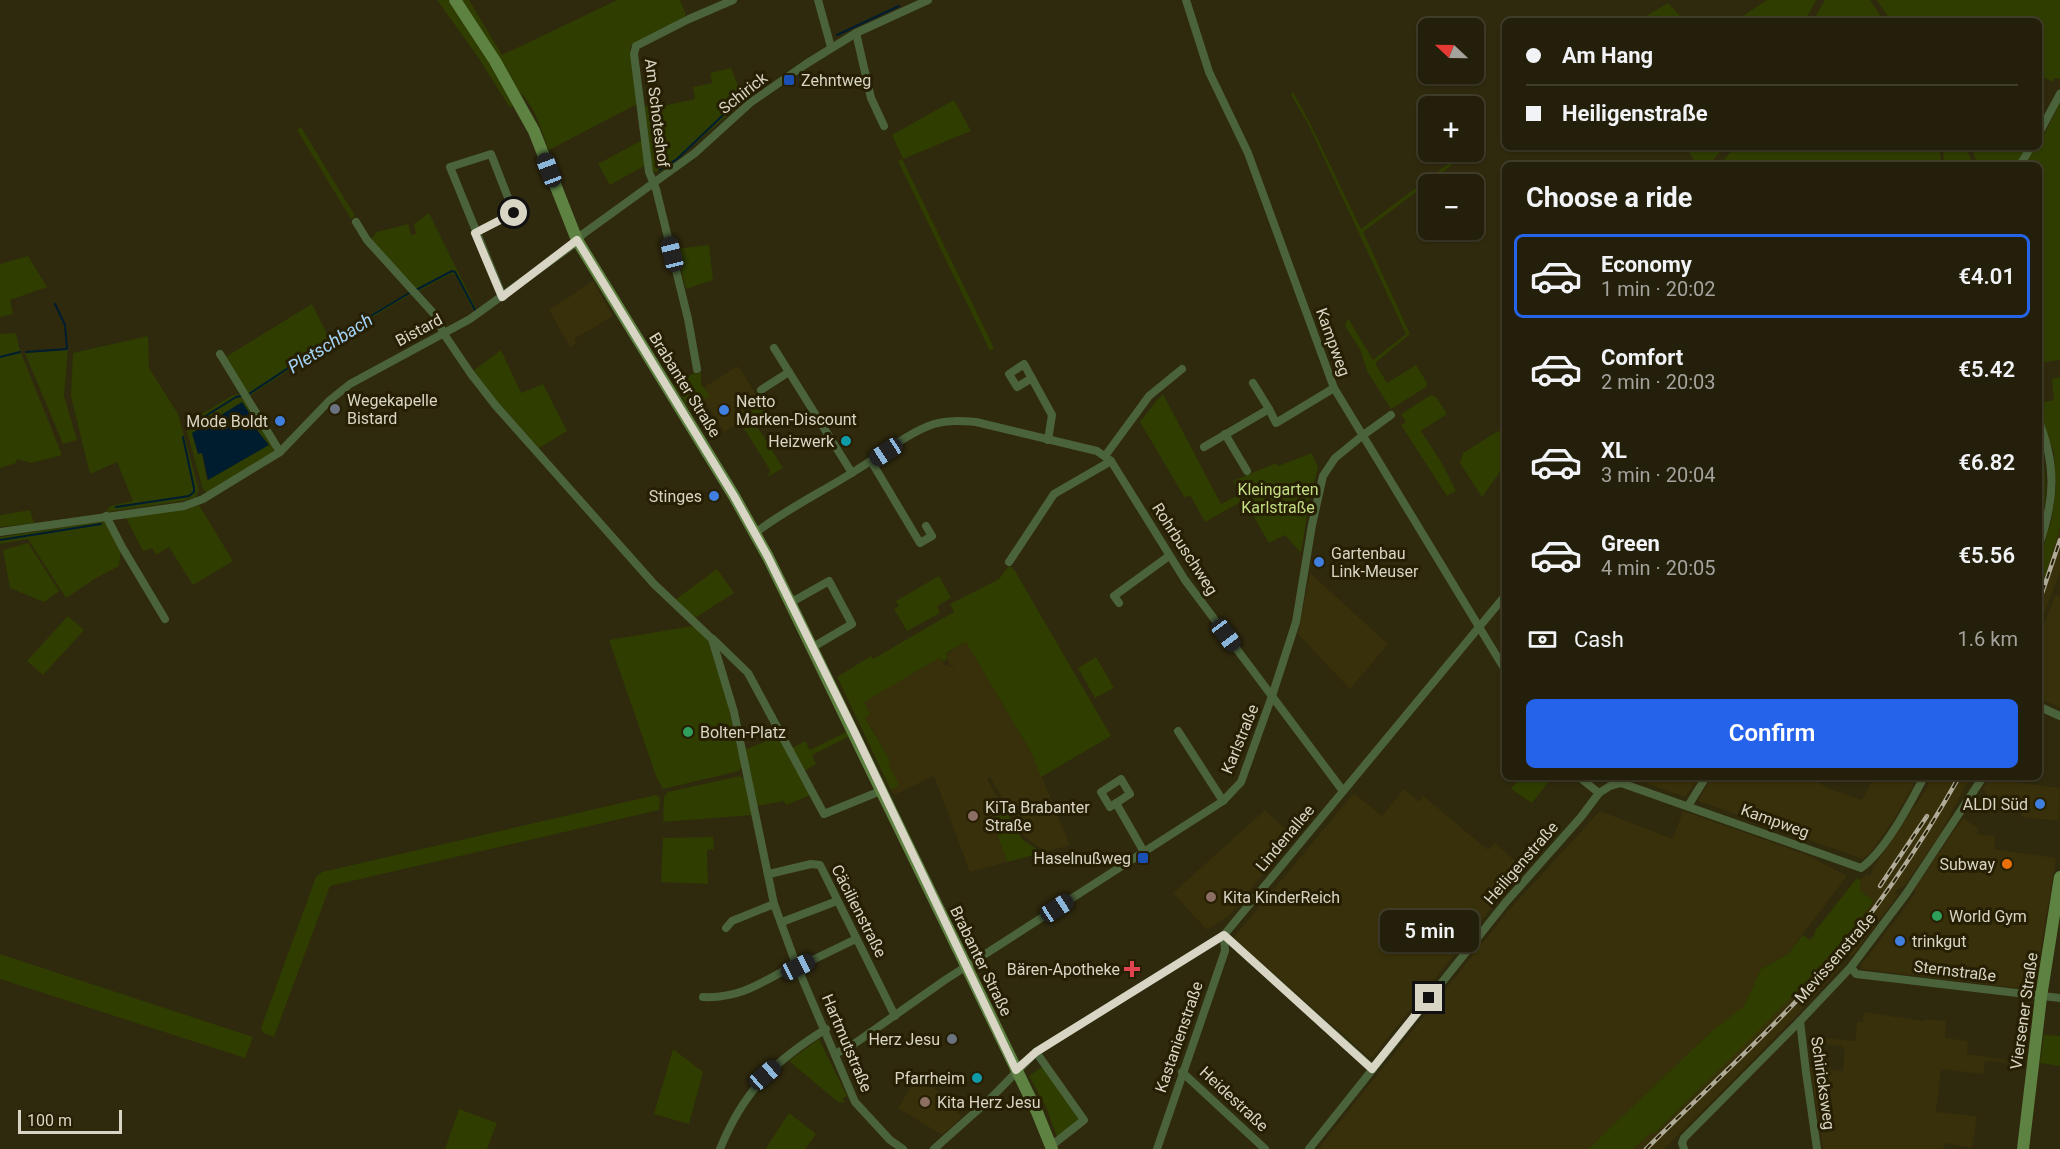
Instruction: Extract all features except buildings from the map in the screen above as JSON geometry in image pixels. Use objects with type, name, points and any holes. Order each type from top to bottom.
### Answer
[{"type":"main road","name":"Brabanter Straße","points":[[455,0],[495,60],[534,131],[577,240],[755,533],[883,790],[1037,1112],[1051,1147]]},
{"type":"main road","name":"Viersener Straße","points":[[2023,1149],[2041,997],[2060,877]]},
{"type":"street","name":"Am Schoteshof","points":[[653,182],[649,171],[634,54],[636,46],[733,0]]},
{"type":"street","points":[[818,0],[831,47]]},
{"type":"street","name":"Schirick","points":[[577,240],[695,153],[750,103],[831,47],[928,0]]},
{"type":"street","name":"Kampweg","points":[[1186,0],[1209,72],[1248,153],[1334,388],[1502,665]]},
{"type":"street","points":[[856,33],[871,98],[884,126]]},
{"type":"street","points":[[2042,128],[2060,94]]},
{"type":"street","points":[[475,233],[514,213],[491,154],[450,167],[475,233],[502,297]]},
{"type":"street","points":[[653,182],[657,189],[686,309],[697,369]]},
{"type":"street","points":[[356,222],[367,240],[435,315],[444,334],[496,406],[654,584],[748,673],[824,814],[883,790]]},
{"type":"street","name":"Bistard","points":[[0,532],[184,506],[203,499],[280,452],[330,400],[350,384],[444,334],[502,297],[577,240]]},
{"type":"street","points":[[774,348],[852,473]]},
{"type":"street","points":[[220,354],[280,452]]},
{"type":"street","points":[[1009,562],[1054,494],[1108,458],[1149,396],[1182,369]]},
{"type":"street","points":[[760,390],[789,372]]},
{"type":"street","points":[[1032,378],[1052,415],[1048,440]]},
{"type":"street","points":[[1253,382],[1276,423],[1334,388]]},
{"type":"street","points":[[1204,447],[1269,409]]},
{"type":"street","name":"Karlstraße","points":[[835,1054],[855,1044],[966,966],[1223,801],[1241,782],[1296,622],[1312,525],[1323,476],[1335,458],[1391,415]]},
{"type":"street","points":[[755,533],[923,429],[948,422],[976,422],[1097,451],[1108,458]]},
{"type":"street","points":[[2042,429],[2052,467],[2052,487],[2050,508],[2042,535]]},
{"type":"street","points":[[1225,434],[1247,471]]},
{"type":"street","name":"Rohrbuschweg","points":[[1108,458],[1185,580],[1343,791]]},
{"type":"street","points":[[871,461],[920,543],[932,536],[926,526]]},
{"type":"street","points":[[106,516],[165,619]]},
{"type":"street","points":[[1119,603],[1114,596],[1169,556]]},
{"type":"street","points":[[790,603],[829,581],[852,624],[813,647]]},
{"type":"street","name":"Lindenallee","points":[[934,1149],[990,1099],[1036,1052],[1224,935],[1502,600]]},
{"type":"street","name":"Hartmutstraße","points":[[712,639],[734,712],[774,904],[797,966],[855,1102],[890,1140],[903,1149]]},
{"type":"street","points":[[2042,708],[2060,716]]},
{"type":"street","points":[[1178,731],[1223,801]]},
{"type":"street","points":[[1583,780],[1599,794]]},
{"type":"street","points":[[1688,806],[1704,780]]},
{"type":"street","name":"Kampweg","points":[[1599,794],[1610,786],[1622,783],[1861,868],[1871,861],[1898,822],[1922,780]]},
{"type":"street","name":"Mevissenstraße","points":[[1684,1149],[1682,1143],[1684,1138],[1851,967],[1906,894],[1981,780]]},
{"type":"street","name":"Heiligenstraße","points":[[1309,1149],[1499,910],[1581,818],[1599,794]]},
{"type":"street","points":[[1116,803],[1144,852]]},
{"type":"street","name":"Cäcilienstraße","points":[[769,874],[812,864],[820,866],[895,1016]]},
{"type":"street","points":[[782,922],[837,901]]},
{"type":"street","points":[[726,928],[732,921],[774,904]]},
{"type":"street","points":[[1224,935],[1372,1069]]},
{"type":"street","name":"Kastanienstraße","points":[[1157,1149],[1225,951],[1224,935]]},
{"type":"street","points":[[703,997],[720,998],[739,994],[856,939]]},
{"type":"street","name":"Sternstraße","points":[[1851,967],[1856,974],[2060,998]]},
{"type":"street","name":"Schiricksweg","points":[[1800,1021],[1817,1149]]},
{"type":"street","points":[[720,1149],[750,1092],[782,1060],[825,1029]]},
{"type":"street","name":"Brabanter Straße","points":[[1036,1052],[1084,1120],[1051,1147]]},
{"type":"street","name":"Heidestraße","points":[[1182,1072],[1265,1149]]},
{"type":"shaded area","points":[[593,281],[613,316],[574,339],[576,343],[570,347],[549,310]]},
{"type":"shaded area","points":[[738,366],[760,401],[738,415],[742,421],[724,432],[704,400],[709,396],[704,387]]},
{"type":"shaded area","points":[[2060,528],[2060,572],[2042,619],[2042,586]]},
{"type":"shaded area","points":[[1310,573],[1388,644],[1350,689],[1298,634]]},
{"type":"shaded area","points":[[2056,594],[2060,597],[2060,708],[2042,699],[2042,628]]},
{"type":"shaded area","points":[[966,642],[1032,754],[1070,845],[1046,852],[1025,837],[990,777],[987,779],[1004,808],[992,820],[1007,862],[970,872],[934,776],[894,795],[891,790],[897,787],[888,764],[891,762],[865,717],[863,702],[939,658],[944,665],[956,668],[949,664],[946,654]]},
{"type":"shaded area","points":[[1637,780],[1697,780],[1685,797]]},
{"type":"shaded area","points":[[1710,780],[1814,780],[1830,789],[1862,800],[1872,780],[1916,780],[1893,821],[1871,852],[1863,859],[1698,801]]},
{"type":"shaded area","points":[[1930,780],[1968,780],[1939,836],[1905,885],[1896,891],[1898,895],[1852,956],[1848,954],[1839,969],[1800,1012],[1664,1149],[1633,1149],[1651,1132],[1657,1132],[1791,997],[1851,932],[1874,901],[1859,891],[1860,880],[1867,874],[1870,876],[1874,866]]},
{"type":"shaded area","points":[[1988,780],[2060,788],[2059,821],[2022,817],[2022,813],[1995,809],[1994,813],[1985,812],[1987,791],[1982,790]]},
{"type":"shaded area","points":[[1404,789],[1419,802],[1423,796],[1488,850],[1495,843],[1525,870],[1498,900],[1371,1059],[1233,938],[1354,793],[1382,816]]},
{"type":"shaded area","points":[[1265,810],[1294,837],[1229,916],[1207,930],[1173,893]]},
{"type":"shaded area","points":[[1600,811],[1673,839],[1683,811],[1805,854],[1847,876],[1788,954],[1761,969],[1744,1006],[1713,1030],[1588,1149],[1318,1149],[1508,911]]},
{"type":"shaded area","points":[[1963,818],[1978,828],[1977,834],[1995,836],[1994,849],[2056,858],[2034,990],[1862,969],[1861,965],[1915,893],[1916,886]]},
{"type":"shaded area","points":[[1864,1012],[1922,1021],[1929,1019],[1946,1021],[1945,1038],[1968,1041],[1967,1054],[2007,1060],[2006,1063],[1985,1061],[1983,1074],[1941,1069],[1936,1112],[1977,1116],[1972,1148],[1945,1143],[1943,1149],[1823,1149],[1810,1067],[1843,1071],[1845,1051],[1841,1046],[1812,1043],[1813,1037],[1855,1041],[1857,1022],[1863,1022]]},
{"type":"shaded area","name":"Kita Herz Jesu","points":[[919,1077],[934,1087],[962,1117],[942,1135],[898,1108]]},
{"type":"green space","points":[[437,0],[448,0],[482,52],[513,106],[510,108],[478,57]]},
{"type":"green space","points":[[460,0],[469,0],[502,55],[617,0],[680,0],[686,14],[683,19],[630,46],[637,104],[549,150],[530,105]]},
{"type":"green space","points":[[1767,0],[1816,0],[1807,18],[1740,18]]},
{"type":"green space","points":[[1825,0],[1870,0],[1882,18],[1815,18]]},
{"type":"green space","points":[[1877,0],[2060,0],[2060,79],[2054,78],[2053,82],[2042,76],[2042,18],[1889,18]]},
{"type":"green space","points":[[1668,3],[1682,18],[1643,18]]},
{"type":"green space","points":[[731,68],[744,101],[660,172],[652,170],[643,107],[661,103],[662,106],[695,99],[693,87],[712,83],[710,73]]},
{"type":"green space","points":[[1293,92],[1309,121],[1361,229],[1418,186],[1418,190],[1363,232],[1410,334],[1375,363],[1387,383],[1416,365],[1427,383],[1426,387],[1391,409],[1367,371],[1360,349],[1345,326],[1348,318],[1373,360],[1406,334],[1307,122],[1291,95]]},
{"type":"green space","points":[[954,100],[971,131],[903,159],[892,135]]},
{"type":"green space","points":[[2060,103],[2060,360],[2042,363],[2042,162],[2025,162],[2034,150],[2042,150],[2042,139]]},
{"type":"green space","points":[[301,127],[355,216],[351,219],[297,130]]},
{"type":"green space","points":[[642,140],[646,165],[610,185],[598,164]]},
{"type":"green space","points":[[1688,150],[1722,150],[1711,162],[1694,162]]},
{"type":"green space","points":[[1732,150],[1940,150],[1941,162],[1722,162]]},
{"type":"green space","points":[[1943,150],[1967,150],[1972,162],[1944,162]]},
{"type":"green space","points":[[1972,150],[2026,150],[2018,162],[1977,162]]},
{"type":"green space","points":[[902,159],[994,348],[990,351],[898,161]]},
{"type":"green space","points":[[1451,162],[1456,162],[1440,174],[1435,174]]},
{"type":"green space","points":[[429,213],[476,308],[473,310],[455,275],[451,274],[417,292],[370,240],[377,232],[408,224],[411,235],[416,234],[414,224]]},
{"type":"green space","points":[[709,245],[713,280],[686,289],[676,249]]},
{"type":"green space","points":[[28,256],[47,287],[10,300],[13,314],[0,317],[0,264]]},
{"type":"green space","points":[[411,291],[413,293],[331,342],[250,396],[224,358],[312,304],[329,338]]},
{"type":"green space","points":[[16,333],[19,348],[62,455],[31,463],[17,459],[16,463],[0,468],[0,334]]},
{"type":"green space","points":[[148,336],[149,368],[178,414],[199,490],[196,497],[183,501],[106,512],[110,506],[133,501],[117,462],[90,474],[71,396],[73,353]]},
{"type":"green space","points":[[68,350],[64,396],[77,440],[63,444],[25,353]]},
{"type":"green space","points":[[501,350],[521,393],[543,384],[567,431],[539,448],[496,404],[473,371]]},
{"type":"green space","points":[[695,372],[696,374],[701,372],[701,384],[710,396],[689,409],[674,385]]},
{"type":"green space","points":[[2060,377],[2060,528],[2042,586],[2042,551],[2052,518],[2056,486],[2054,453],[2042,421],[2042,402],[2054,400],[2052,379]]},
{"type":"green space","points":[[244,394],[273,443],[273,452],[207,493],[203,490],[185,424],[233,395]],"holes":[[[255,421],[252,424],[268,445],[207,480],[202,452]]]},
{"type":"green space","name":"Kleingarten Karlstraße","points":[[1163,394],[1221,504],[1240,494],[1233,481],[1276,463],[1278,466],[1312,453],[1318,468],[1310,497],[1301,553],[1285,535],[1269,543],[1244,500],[1205,522],[1190,495],[1185,498],[1140,422]]},
{"type":"green space","points":[[1431,395],[1436,397],[1447,414],[1421,431],[1443,465],[1456,491],[1447,496],[1401,425],[1406,422],[1401,414]]},
{"type":"green space","points":[[760,401],[768,414],[755,423],[783,468],[768,477],[770,470],[738,415]]},
{"type":"green space","points":[[1498,431],[1502,432],[1502,469],[1482,497],[1460,463],[1463,453]]},
{"type":"green space","points":[[2042,454],[2046,486],[2042,519]]},
{"type":"green space","points":[[199,505],[233,561],[193,585],[169,547],[156,555],[152,548],[143,551],[126,518]]},
{"type":"green space","points":[[30,510],[34,523],[0,527],[0,515]]},
{"type":"green space","points":[[106,521],[121,549],[119,566],[66,598],[28,539],[0,544],[0,537]]},
{"type":"green space","points":[[28,543],[59,591],[44,602],[10,588],[3,550]]},
{"type":"green space","points":[[1008,567],[1015,571],[1111,736],[1041,777],[1032,754],[966,642],[946,653],[947,659],[943,661],[939,658],[864,702],[870,714],[865,718],[891,762],[888,764],[898,783],[897,787],[891,790],[837,677],[871,656],[873,659],[954,612],[950,604],[999,579]]},
{"type":"green space","points":[[717,569],[734,593],[695,618],[675,600]]},
{"type":"green space","points":[[939,576],[951,598],[937,606],[940,613],[907,631],[894,609],[899,606],[896,601]]},
{"type":"green space","points":[[68,616],[84,630],[43,675],[27,661]]},
{"type":"green space","points":[[693,626],[708,641],[721,676],[742,766],[739,771],[663,789],[656,776],[609,640]]},
{"type":"green space","points":[[1096,657],[1114,688],[1095,698],[1078,668]]},
{"type":"green space","points":[[846,732],[848,737],[812,755],[816,764],[804,771],[792,748],[805,741],[810,750]]},
{"type":"green space","points":[[779,736],[811,795],[786,805],[784,801],[756,806],[744,750]]},
{"type":"green space","points":[[740,776],[744,779],[752,815],[663,822],[664,797],[668,792]]},
{"type":"green space","points":[[1518,780],[1550,780],[1532,803],[1511,789]]},
{"type":"green space","points":[[656,795],[660,798],[659,810],[330,886],[274,1037],[263,1033],[261,1028],[316,877],[322,872]]},
{"type":"green space","points":[[1004,808],[1022,839],[1042,853],[1007,862],[992,820]]},
{"type":"green space","points":[[713,837],[714,849],[707,850],[708,884],[661,882],[663,838]]},
{"type":"green space","points":[[1857,878],[1860,880],[1860,891],[1874,901],[1824,962],[1769,1020],[1656,1132],[1651,1133],[1633,1149],[1588,1149],[1713,1030],[1744,1006],[1761,969],[1788,954],[1803,935],[1810,940]]},
{"type":"green space","points":[[0,954],[253,1037],[245,1058],[0,979]]},
{"type":"green space","points":[[2044,1035],[2060,1036],[2060,1066],[2040,1063]]},
{"type":"green space","points":[[819,1039],[847,1096],[843,1098],[845,1103],[838,1102],[789,1061]]},
{"type":"green space","points":[[673,1049],[703,1072],[689,1124],[654,1114]]},
{"type":"green space","points":[[1043,1066],[1079,1119],[1057,1137],[1046,1107],[1029,1076]]},
{"type":"green space","points":[[459,1109],[497,1123],[487,1149],[445,1149]]},
{"type":"green space","points":[[789,1113],[816,1134],[805,1149],[767,1149],[766,1148]]},
{"type":"water","points":[[242,402],[255,421],[252,424],[269,445],[208,480],[202,453],[198,454],[192,433]]},
{"type":"waterway","name":"Pletschbach","points":[[837,35],[899,6]]},
{"type":"waterway","name":"Pletschbach","points":[[660,170],[677,159],[742,97]]},
{"type":"waterway","name":"Pletschbach","points":[[416,290],[452,271],[455,272],[475,310]]},
{"type":"waterway","name":"Pletschbach","points":[[249,394],[332,339],[411,292]]},
{"type":"waterway","points":[[26,352],[67,349],[65,325],[55,304]]},
{"type":"waterway","points":[[0,357],[20,352]]},
{"type":"waterway","name":"Pletschbach","points":[[191,425],[241,396]]},
{"type":"waterway","name":"Pletschbach","points":[[116,507],[189,496],[194,492],[183,437]]},
{"type":"waterway","name":"Pletschbach","points":[[0,540],[101,524]]},
{"type":"railway","points":[[2042,593],[2060,540]]},
{"type":"railway","points":[[1646,1149],[1781,1017],[1843,949],[1896,878],[1957,780]]},
{"type":"railway","points":[[1880,886],[1927,816]]},
{"type":"place","name":"Zehntweg","points":[[789,80]]},
{"type":"place","name":"Wegekapelle Bistard","points":[[335,409]]},
{"type":"place","name":"Netto Marken-Discount","points":[[724,410]]},
{"type":"place","name":"Mode Boldt","points":[[280,421]]},
{"type":"place","name":"Heizwerk","points":[[846,441]]},
{"type":"place","name":"Stinges","points":[[714,496]]},
{"type":"place","name":"Gartenbau Link-Meuser","points":[[1319,562]]},
{"type":"place","name":"Bolten-Platz","points":[[688,732]]},
{"type":"place","name":"ALDI Süd","points":[[2040,804]]},
{"type":"place","name":"KiTa Brabanter Straße","points":[[973,816]]},
{"type":"place","name":"Haselnußweg","points":[[1143,858]]},
{"type":"place","name":"Subway","points":[[2007,864]]},
{"type":"place","name":"Kita KinderReich","points":[[1211,897]]},
{"type":"place","name":"World Gym","points":[[1937,916]]},
{"type":"place","name":"trinkgut","points":[[1900,941]]},
{"type":"place","name":"Bären-Apotheke","points":[[1132,969]]},
{"type":"place","name":"Herz Jesu","points":[[952,1039]]},
{"type":"place","name":"Pfarrheim","points":[[977,1078]]},
{"type":"place","name":"Kita Herz Jesu","points":[[925,1102]]},
{"type":"route","points":[[514,213],[475,233],[502,297],[577,240],[734,496],[768,557],[883,790],[1016,1070],[1036,1052],[1224,935],[1372,1069],[1429,998]]}]
